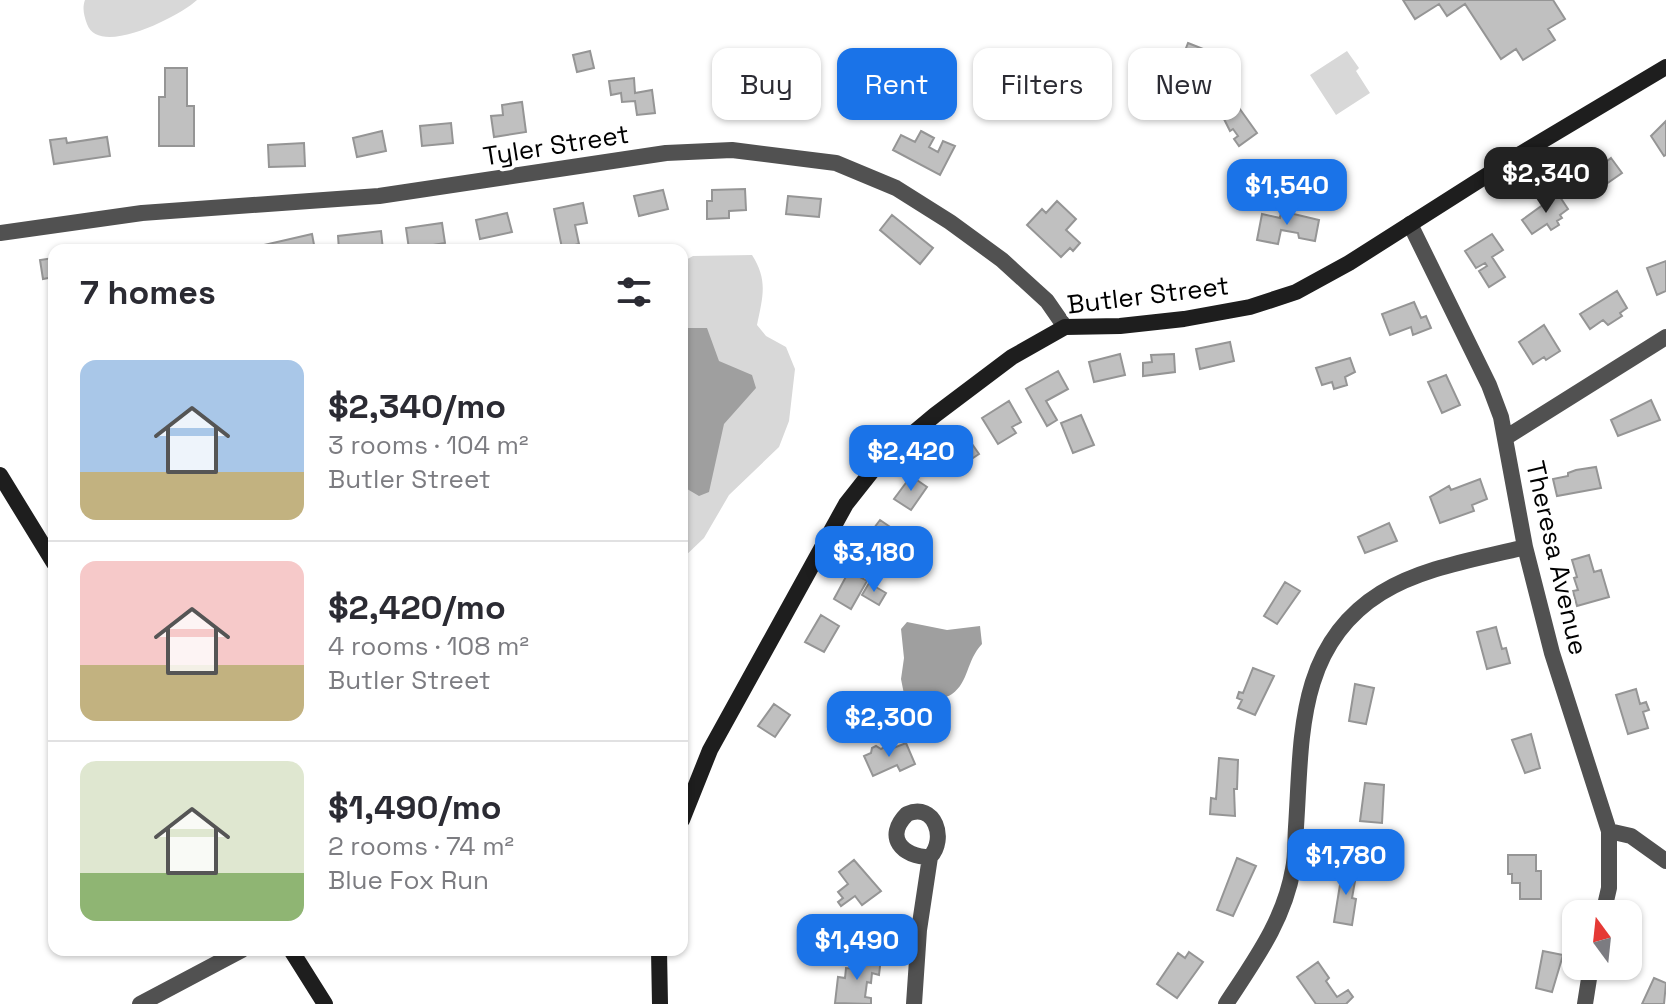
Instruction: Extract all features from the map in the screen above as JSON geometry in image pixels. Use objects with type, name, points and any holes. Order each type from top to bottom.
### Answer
[{"type":"street","name":"Butler Street","points":[[688,803],[720,730],[828,535],[861,484],[901,441],[957,397],[1035,342],[1065,327],[1148,324],[1273,301],[1330,274],[1666,67]]},
{"type":"street","name":"Tyler Street","points":[[0,233],[142,213],[379,196],[666,153],[732,150],[766,153],[836,163],[896,188],[1002,260],[1047,301],[1065,327]]},
{"type":"street","name":"Theresa Avenue","points":[[1410,224],[1489,385],[1505,438],[1525,547],[1552,653],[1609,831],[1606,900]]},
{"type":"street","points":[[1505,438],[1666,337]]},
{"type":"street","points":[[0,475],[48,553]]},
{"type":"street","points":[[1226,1004],[1272,932],[1285,900],[1294,868],[1308,701],[1316,668],[1332,638],[1354,613],[1382,592],[1428,573],[1525,547]]},
{"type":"street","points":[[1609,831],[1631,836],[1666,861]]},
{"type":"street","points":[[914,1004],[917,954],[930,857]]},
{"type":"street","points":[[140,1004],[231,956]]},
{"type":"street","points":[[295,956],[325,1004]]},
{"type":"street","points":[[659,956],[660,1004]]},
{"type":"street","points":[[1585,1004],[1589,980]]},
{"type":"shaded area","points":[[85,0],[197,0],[158,24],[123,36],[107,37],[94,33],[87,24]]},
{"type":"shaded area","points":[[1347,51],[1370,93],[1336,115],[1310,75]]},
{"type":"shaded area","points":[[752,255],[762,280],[757,325],[766,336],[786,347],[795,369],[789,421],[779,447],[729,495],[704,538],[688,553],[688,259],[693,256]]},
{"type":"shaded area","points":[[688,328],[707,328],[719,361],[752,375],[756,388],[724,424],[709,492],[699,496],[688,490]]},
{"type":"shaded area","points":[[907,622],[947,630],[980,626],[982,644],[962,684],[952,694],[928,704],[904,694],[901,629]]},
{"type":"building","points":[[1403,0],[1553,0],[1565,19],[1548,29],[1555,40],[1523,60],[1516,49],[1501,59],[1465,4],[1447,16],[1439,4],[1415,19]]},
{"type":"building","points":[[590,51],[594,68],[577,72],[573,55]]},
{"type":"building","points":[[165,68],[187,68],[187,106],[194,106],[194,146],[159,146],[159,97],[165,97]]},
{"type":"building","points":[[634,78],[635,93],[652,90],[655,113],[637,115],[635,101],[622,102],[621,93],[611,95],[609,81]]},
{"type":"building","points":[[522,102],[526,132],[494,137],[491,116],[503,115],[502,105]]},
{"type":"building","points":[[1241,111],[1257,133],[1239,146],[1234,139],[1238,136],[1233,129],[1230,131],[1224,120],[1241,120]]},
{"type":"building","points":[[1666,121],[1666,155],[1664,156],[1651,136]]},
{"type":"building","points":[[451,123],[453,143],[422,146],[420,126]]},
{"type":"building","points":[[382,131],[386,151],[357,157],[353,138]]},
{"type":"building","points":[[921,131],[934,138],[929,147],[938,152],[943,141],[955,146],[940,175],[893,150],[901,135],[915,142]]},
{"type":"building","points":[[107,137],[110,156],[54,164],[50,140],[66,138],[67,143]]},
{"type":"building","points":[[304,143],[305,166],[269,167],[268,145]]},
{"type":"building","points":[[1611,158],[1622,173],[1589,196],[1579,183]]},
{"type":"building","points":[[745,189],[746,210],[729,211],[729,218],[707,219],[707,201],[712,201],[712,190]]},
{"type":"building","points":[[663,190],[668,209],[639,216],[634,196]]},
{"type":"building","points":[[1558,194],[1568,209],[1560,215],[1559,225],[1551,230],[1547,224],[1532,234],[1522,220]]},
{"type":"building","points":[[788,196],[821,199],[819,217],[786,214]]},
{"type":"building","points":[[1057,201],[1076,219],[1066,230],[1080,243],[1061,257],[1027,225],[1042,209],[1046,213]]},
{"type":"building","points":[[583,203],[587,223],[575,225],[579,244],[561,244],[554,209]]},
{"type":"building","points":[[1281,211],[1319,220],[1315,241],[1281,230],[1278,244],[1257,240],[1262,214],[1280,218]]},
{"type":"building","points":[[507,213],[512,232],[480,239],[476,220]]},
{"type":"building","points":[[892,215],[933,248],[920,264],[880,230]]},
{"type":"building","points":[[442,223],[445,243],[408,244],[406,228]]},
{"type":"building","points":[[381,231],[382,244],[339,244],[338,236]]},
{"type":"building","points":[[312,234],[314,244],[268,244]]},
{"type":"building","points":[[1492,234],[1503,250],[1492,257],[1505,277],[1489,287],[1479,271],[1487,266],[1485,263],[1476,268],[1465,251]]},
{"type":"building","points":[[48,259],[48,278],[43,279],[40,260]]},
{"type":"building","points":[[1666,261],[1666,291],[1657,295],[1647,268]]},
{"type":"building","points":[[1617,291],[1627,308],[1620,313],[1622,316],[1608,325],[1603,320],[1590,329],[1580,314]]},
{"type":"building","points":[[1414,302],[1421,318],[1426,316],[1431,328],[1413,335],[1411,327],[1390,335],[1382,314]]},
{"type":"building","points":[[1544,325],[1560,351],[1533,364],[1519,342]]},
{"type":"building","points":[[1230,342],[1234,361],[1200,369],[1196,349]]},
{"type":"building","points":[[1120,354],[1125,375],[1094,382],[1089,362]]},
{"type":"building","points":[[1174,354],[1175,372],[1143,376],[1143,363],[1152,362],[1151,355]]},
{"type":"building","points":[[1350,358],[1355,372],[1345,377],[1347,385],[1334,389],[1332,382],[1322,385],[1316,368]]},
{"type":"building","points":[[1058,371],[1068,389],[1046,401],[1057,420],[1047,426],[1026,389]]},
{"type":"building","points":[[1446,375],[1460,405],[1442,413],[1428,382]]},
{"type":"building","points":[[1651,400],[1660,420],[1618,436],[1611,420]]},
{"type":"building","points":[[1009,401],[1021,422],[1012,427],[1016,433],[998,444],[982,418]]},
{"type":"building","points":[[1081,415],[1094,445],[1073,453],[1061,423]]},
{"type":"building","points":[[965,434],[979,454],[967,462],[964,458],[950,467],[939,451]]},
{"type":"building","points":[[1596,467],[1601,488],[1557,496],[1553,479],[1568,476],[1576,470]]},
{"type":"building","points":[[911,476],[927,487],[911,510],[894,499]]},
{"type":"building","points":[[1480,479],[1487,499],[1472,505],[1474,511],[1440,523],[1430,497],[1449,486],[1451,490]]},
{"type":"building","points":[[880,520],[896,531],[879,556],[862,544]]},
{"type":"building","points":[[1389,523],[1397,541],[1365,553],[1358,537]]},
{"type":"building","points":[[1589,555],[1594,572],[1601,570],[1609,597],[1577,606],[1573,591],[1578,590],[1574,578],[1577,577],[1572,560]]},
{"type":"building","points":[[849,571],[867,581],[851,609],[834,599]]},
{"type":"building","points":[[1285,582],[1300,591],[1277,624],[1264,616]]},
{"type":"building","points":[[869,583],[886,593],[879,605],[862,595]]},
{"type":"building","points":[[821,615],[839,626],[824,652],[805,642]]},
{"type":"building","points":[[1496,627],[1510,663],[1487,669],[1477,632]]},
{"type":"building","points":[[1253,668],[1274,676],[1255,715],[1238,708],[1242,700],[1237,698],[1239,692],[1243,693]]},
{"type":"building","points":[[1355,684],[1374,688],[1366,724],[1349,721]]},
{"type":"building","points":[[1636,689],[1640,704],[1646,702],[1649,710],[1643,712],[1648,728],[1628,734],[1616,695]]},
{"type":"building","points":[[774,704],[790,715],[775,737],[758,726]]},
{"type":"building","points":[[1531,734],[1540,768],[1525,773],[1512,740]]},
{"type":"building","points":[[906,743],[915,764],[900,771],[897,765],[873,776],[864,756],[871,753],[872,748],[876,746],[881,749],[889,745],[891,749]]},
{"type":"building","points":[[1219,758],[1238,760],[1237,789],[1234,789],[1235,816],[1210,814],[1211,798],[1216,799]]},
{"type":"building","points":[[1365,783],[1384,785],[1382,823],[1360,821]]},
{"type":"building","points":[[1508,855],[1536,855],[1536,871],[1541,871],[1541,899],[1520,899],[1520,883],[1512,883],[1512,874],[1508,874]]},
{"type":"building","points":[[1237,858],[1256,866],[1233,916],[1217,910]]},
{"type":"building","points":[[854,860],[881,891],[862,905],[855,896],[841,906],[838,902],[843,898],[838,892],[848,884],[839,872]]},
{"type":"building","points":[[1343,866],[1357,870],[1352,898],[1356,899],[1352,925],[1334,922]]},
{"type":"building","points":[[1543,951],[1562,955],[1552,992],[1536,988]]},
{"type":"building","points":[[1189,952],[1203,962],[1177,998],[1157,984],[1178,953],[1185,958]]},
{"type":"building","points":[[872,957],[881,958],[879,975],[872,973],[871,983],[867,982],[865,997],[871,998],[871,1004],[835,1003],[838,977],[845,978],[846,968],[855,969],[857,959],[871,961]]},
{"type":"building","points":[[1318,962],[1337,997],[1348,990],[1353,997],[1346,1004],[1316,1004],[1297,977]]},
{"type":"building","points":[[1654,978],[1666,983],[1664,1004],[1642,1004]]}]
